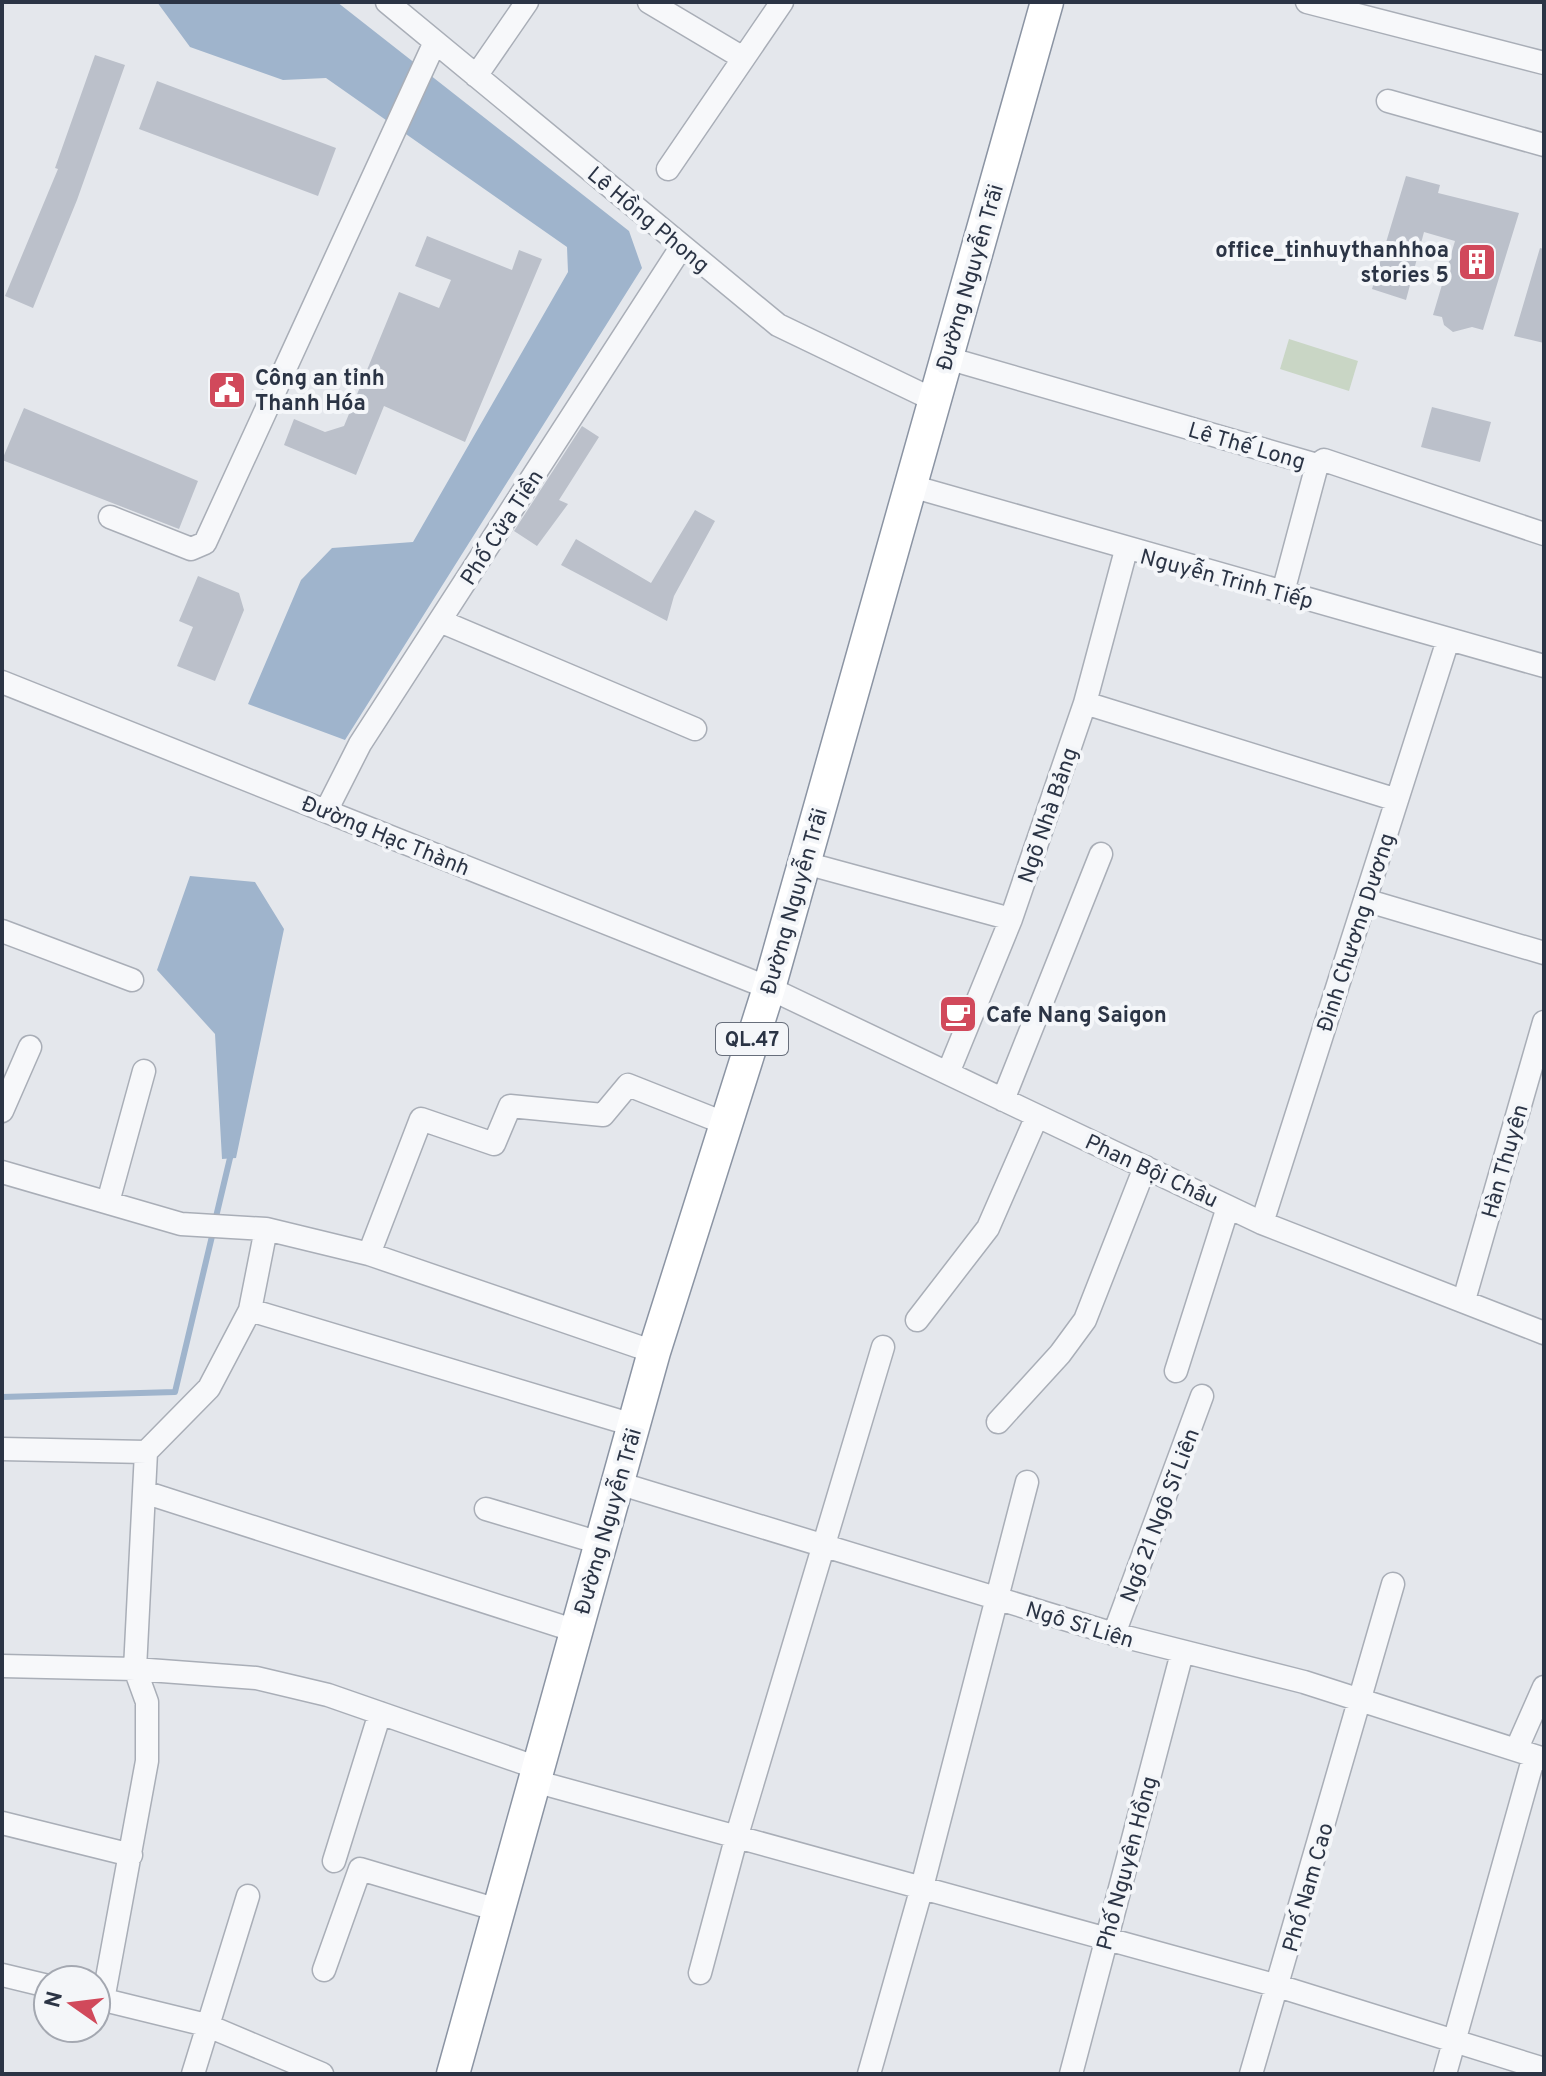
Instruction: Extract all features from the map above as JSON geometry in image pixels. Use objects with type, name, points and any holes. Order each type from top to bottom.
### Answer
[{"type":"highway","name":"Đường Nguyễn Trãi","points":[[453,2074],[633,1425],[724,1123],[769,988],[1047,2]]},
{"type":"street","name":"Lê Hồng Phong","points":[[387,2],[778,325],[934,400]]},
{"type":"street","points":[[476,76],[527,2]]},
{"type":"street","points":[[649,2],[743,58]]},
{"type":"street","points":[[668,169],[782,2]]},
{"type":"street","points":[[1307,2],[1332,5],[1544,63]]},
{"type":"street","points":[[110,517],[191,549],[205,543],[435,42]]},
{"type":"street","points":[[1388,101],[1544,145]]},
{"type":"street","name":"Phố Cửa Tiền","points":[[326,811],[360,744],[682,246]]},
{"type":"street","name":"Lê Thế Long","points":[[947,358],[1317,465],[1324,460],[1544,534]]},
{"type":"street","points":[[1283,592],[1317,465]]},
{"type":"street","name":"Nguyễn Trinh Tiếp","points":[[911,486],[1126,550],[1544,666]]},
{"type":"street","name":"Ngõ Nhà Bảng","points":[[948,1073],[1011,919],[1085,703],[1126,550]]},
{"type":"street","points":[[440,621],[695,729]]},
{"type":"street","name":"Đinh Chương Dương","points":[[1262,1223],[1448,640]]},
{"type":"street","name":"Đường Hạc Thành","points":[[2,682],[769,988]]},
{"type":"street","points":[[1085,703],[1397,800]]},
{"type":"street","points":[[1003,1100],[1101,854]]},
{"type":"street","points":[[805,863],[1011,919]]},
{"type":"street","points":[[1365,900],[1544,953]]},
{"type":"street","points":[[2,931],[132,980]]},
{"type":"street","name":"Phan Bội Châu","points":[[769,988],[1262,1223],[1544,1333]]},
{"type":"street","name":"Hàn Thuyên","points":[[1464,1300],[1544,1022]]},
{"type":"street","points":[[2,1111],[30,1047]]},
{"type":"street","points":[[108,1202],[144,1071]]},
{"type":"street","points":[[369,1254],[421,1119],[494,1144],[510,1106],[603,1115],[628,1085],[724,1123]]},
{"type":"street","points":[[917,1320],[988,1228],[1037,1116]]},
{"type":"street","points":[[998,1422],[1060,1354],[1085,1320],[1100,1290],[1145,1167]]},
{"type":"street","points":[[2,1172],[181,1224],[266,1229],[369,1254],[654,1352]]},
{"type":"street","points":[[1176,1371],[1228,1207]]},
{"type":"street","points":[[107,1964],[131,1855],[147,1761],[147,1702],[135,1669],[146,1452],[209,1388],[250,1310],[266,1229]]},
{"type":"street","points":[[250,1310],[633,1425]]},
{"type":"street","points":[[700,1973],[737,1835],[883,1347]]},
{"type":"street","name":"Ngõ 21 Ngô Sĩ Liên","points":[[1114,1634],[1202,1396]]},
{"type":"street","points":[[2,1449],[146,1452]]},
{"type":"street","points":[[869,2074],[922,1887],[1027,1482]]},
{"type":"street","name":"Ngô Sĩ Liên","points":[[618,1483],[1114,1634],[1360,1699],[1532,1754]]},
{"type":"street","points":[[144,1492],[576,1631]]},
{"type":"street","points":[[486,1509],[600,1543]]},
{"type":"street","name":"Phố Nam Cao","points":[[1251,2074],[1393,1584]]},
{"type":"street","name":"Phố Nguyên Hồng","points":[[1071,2074],[1182,1653]]},
{"type":"street","points":[[2,1666],[135,1669],[256,1678],[328,1695],[536,1774],[737,1835],[1278,1986],[1544,2069]]},
{"type":"street","points":[[1445,2074],[1532,1754],[1544,1687]]},
{"type":"street","points":[[334,1861],[380,1713]]},
{"type":"street","points":[[2,1823],[131,1855]]},
{"type":"street","points":[[324,1970],[360,1869],[498,1910]]},
{"type":"street","points":[[193,2074],[248,1896]]},
{"type":"street","points":[[2,1975],[32,1982]]},
{"type":"street","points":[[112,2002],[206,2025],[322,2074]]},
{"type":"green space","points":[[1289,339],[1358,361],[1349,391],[1280,369]]},
{"type":"water","points":[[157,2],[337,2],[629,231],[642,268],[345,740],[248,704],[301,580],[332,548],[413,542],[568,272],[567,247],[326,78],[283,80],[190,47]]},
{"type":"water","points":[[190,876],[255,882],[284,929],[236,1158],[222,1159],[215,1034],[157,970]]},
{"type":"building","points":[[95,55],[125,65],[77,200],[33,308],[5,296],[58,169],[55,168]]},
{"type":"building","points":[[157,81],[336,148],[318,196],[139,129]]},
{"type":"building","name":"office_tinhuythanhhoa stories 5","points":[[1406,176],[1440,185],[1438,193],[1519,213],[1483,330],[1472,327],[1453,332],[1444,325],[1442,317],[1433,315],[1455,241],[1424,232],[1406,300],[1372,289]]},
{"type":"building","points":[[427,236],[512,270],[519,250],[542,259],[465,442],[384,406],[356,475],[284,445],[294,419],[325,432],[344,426],[399,292],[439,308],[451,280],[415,266]]},
{"type":"building","points":[[1540,248],[1544,249],[1544,343],[1514,336]]},
{"type":"building","points":[[1432,407],[1491,422],[1480,462],[1421,447]]},
{"type":"building","points":[[24,408],[198,481],[179,529],[2,460]]},
{"type":"building","points":[[582,426],[599,437],[559,500],[568,504],[537,546],[514,531]]},
{"type":"building","points":[[695,510],[715,521],[674,596],[667,621],[561,565],[576,539],[651,583]]},
{"type":"building","points":[[198,576],[239,593],[244,610],[215,681],[177,666],[193,627],[179,621]]},
{"type":"waterway","points":[[215,1221],[230,1158]]},
{"type":"waterway","points":[[2,1397],[175,1392],[213,1232]]},
{"type":"place","name":"office_tinhuythanhhoa stories 5","points":[[1477,262]]},
{"type":"place","name":"Công an tỉnh Thanh Hóa","points":[[227,390]]},
{"type":"place","name":"Cafe Nang Saigon","points":[[958,1014]]}]
